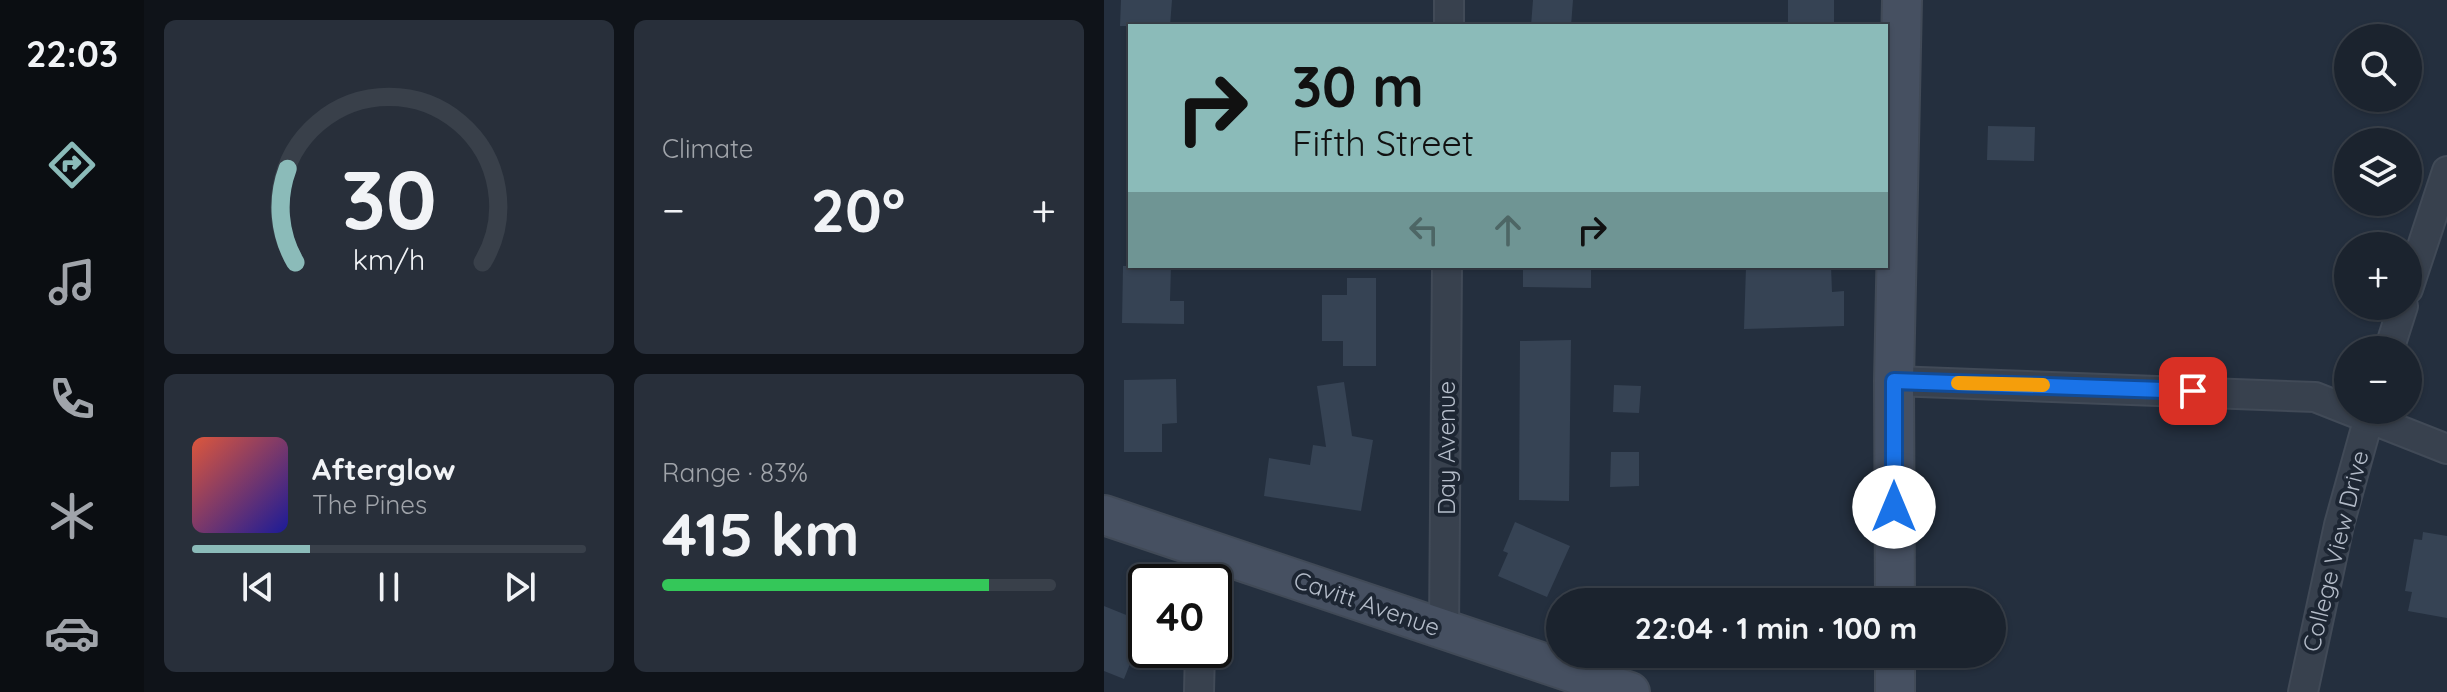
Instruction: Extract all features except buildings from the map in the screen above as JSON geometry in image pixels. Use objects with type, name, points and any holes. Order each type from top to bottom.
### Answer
[{"type":"street","points":[[1449,0],[1449,24]]},
{"type":"street","points":[[1895,588],[1894,381],[1902,0]]},
{"type":"street","points":[[2422,247],[2447,171]]},
{"type":"street","name":"Day Avenue","points":[[1444,629],[1447,268]]},
{"type":"street","points":[[1894,381],[2315,397],[2334,403]]},
{"type":"street","name":"College View Drive","points":[[2303,692],[2339,525],[2367,424]]},
{"type":"street","points":[[2392,424],[2447,449]]},
{"type":"street","name":"Cavitt Avenue","points":[[1104,515],[1201,564]]},
{"type":"street","name":"Cavitt Avenue","points":[[1232,573],[1444,629],[1630,692]]},
{"type":"street","points":[[1199,692],[1200,668]]},
{"type":"street","points":[[1895,668],[1895,692]]},
{"type":"slow traffic","points":[[1958,383],[2043,385]]},
{"type":"route","points":[[1894,507],[1894,381],[2193,391]]}]
